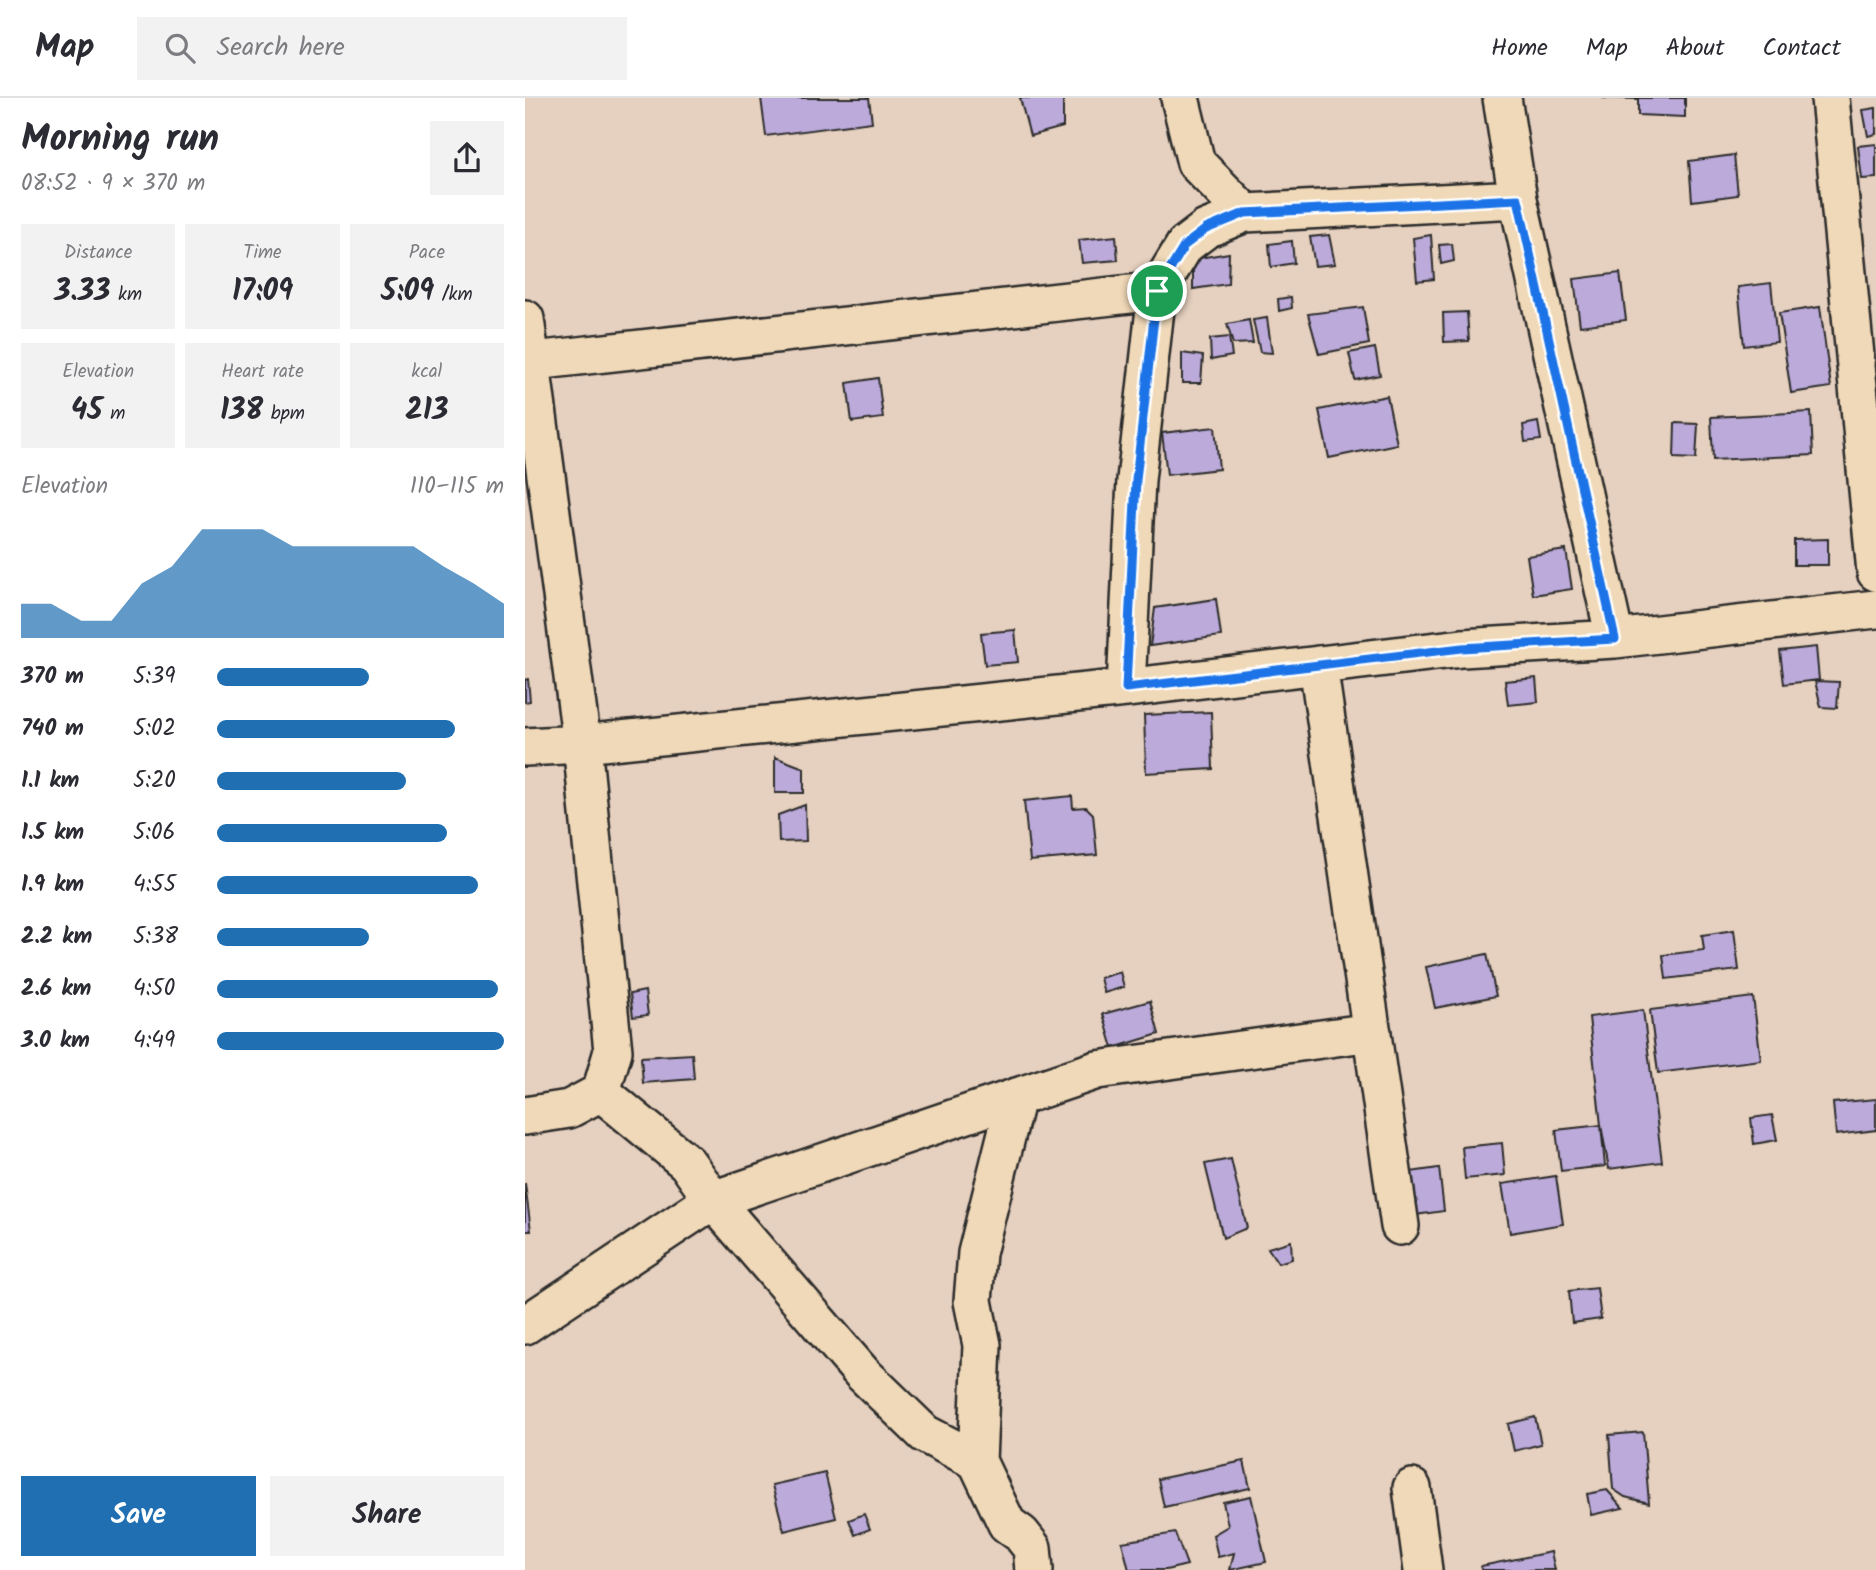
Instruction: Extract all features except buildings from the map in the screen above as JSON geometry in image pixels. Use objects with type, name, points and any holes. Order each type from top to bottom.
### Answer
[{"type":"street","points":[[1180,98],[1196,163],[1245,213]]},
{"type":"street","points":[[1502,98],[1518,199],[1615,639]]},
{"type":"street","points":[[1830,98],[1861,269],[1876,572]]},
{"type":"street","points":[[1126,688],[1136,480],[1157,291],[1185,245],[1206,229],[1245,213],[1518,199]]},
{"type":"street","points":[[528,362],[1157,291]]},
{"type":"street","points":[[525,320],[528,362],[582,744],[613,1051],[601,1092],[569,1109],[525,1116]]},
{"type":"street","points":[[525,747],[582,744],[1126,688],[1462,648],[1615,639],[1876,609]]},
{"type":"street","points":[[1318,665],[1400,1226]]},
{"type":"street","points":[[525,1325],[713,1199],[1097,1070],[1372,1032]]},
{"type":"street","points":[[601,1092],[687,1163],[713,1199],[862,1373],[925,1434],[977,1461]]},
{"type":"street","points":[[1016,1097],[977,1253],[973,1301],[982,1345],[977,1461],[1007,1524],[1021,1534],[1032,1548],[1034,1570]]},
{"type":"street","points":[[1412,1488],[1423,1570]]},
{"type":"route","points":[[1518,199],[1615,639],[1462,648],[1126,688],[1136,480],[1157,291],[1185,245],[1206,229],[1245,213],[1518,199]]}]
